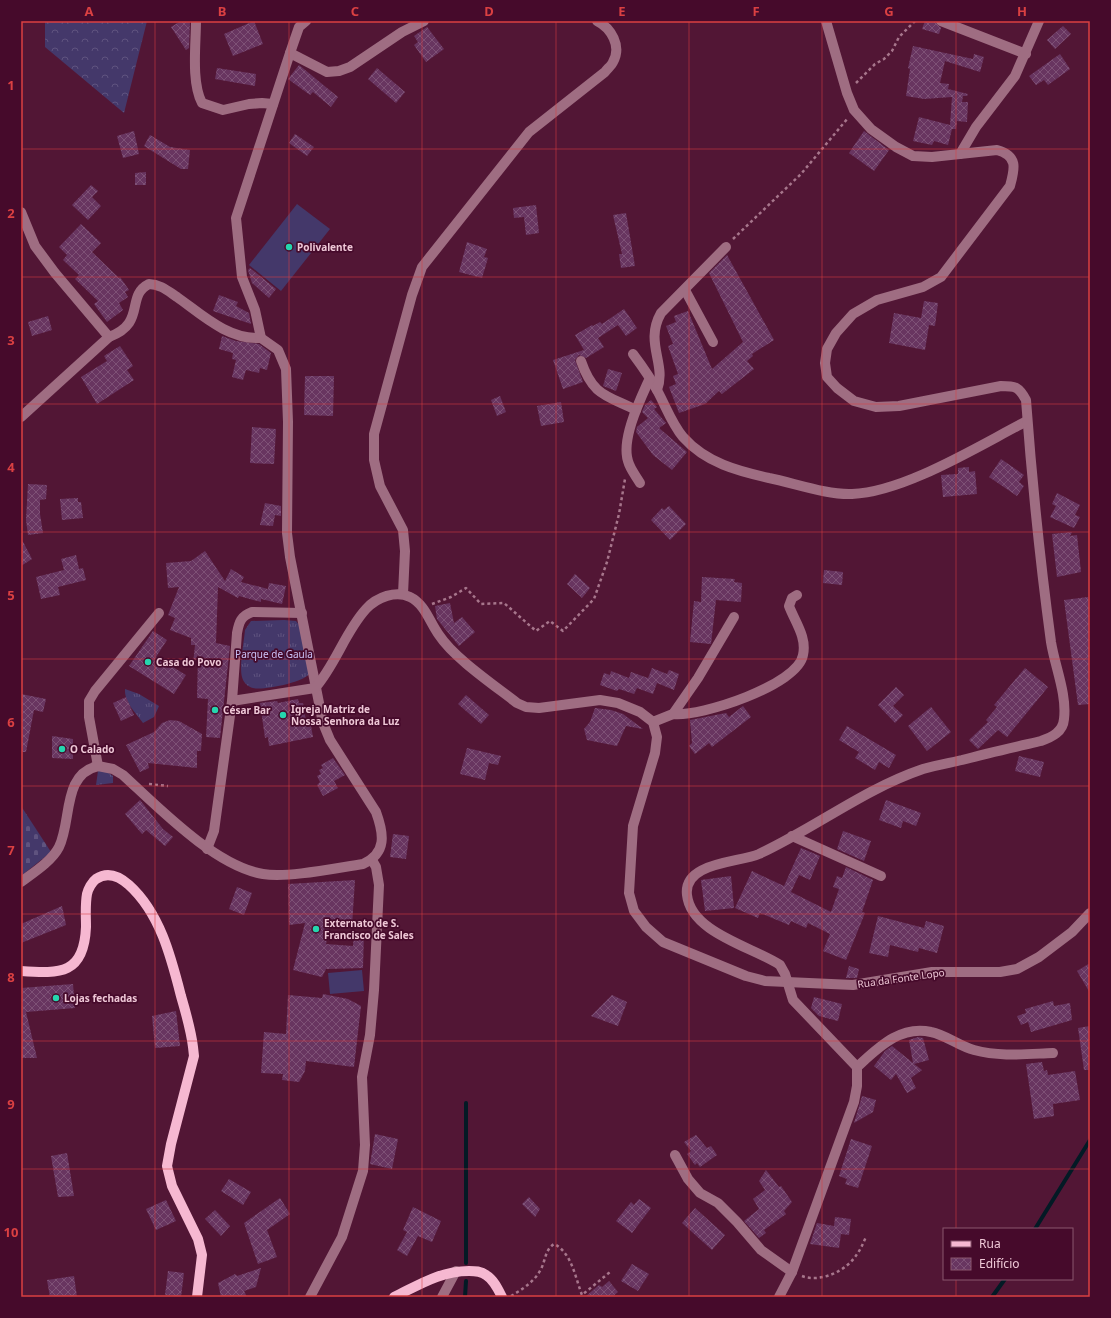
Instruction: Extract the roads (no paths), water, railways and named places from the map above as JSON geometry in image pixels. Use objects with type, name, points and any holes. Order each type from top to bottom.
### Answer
[{"type":"main road","points":[[21,971],[52,972],[63,970],[80,958],[84,943],[88,889],[95,879],[105,875],[117,876],[134,889],[146,904],[161,932],[175,971],[192,1036],[194,1056],[171,1144],[167,1166],[172,1186],[198,1239],[202,1255],[197,1297]]},
{"type":"main road","points":[[394,1297],[424,1281],[444,1273],[458,1271],[480,1272],[486,1274],[495,1284],[502,1297]]},
{"type":"street","points":[[196,21],[197,82],[198,95],[202,103],[223,110],[249,104],[273,104]]},
{"type":"street","points":[[261,338],[255,310],[242,277],[236,218],[290,54],[300,27],[306,21]]},
{"type":"street","points":[[290,54],[328,72],[339,71],[350,67],[402,32],[424,21]]},
{"type":"street","points":[[403,594],[405,551],[403,530],[380,486],[374,460],[374,434],[412,295],[422,267],[529,132],[605,72],[613,62],[616,49],[614,37],[607,26],[597,21]]},
{"type":"street","points":[[779,1297],[792,1272],[854,1102],[858,1086],[857,1067],[799,1009],[792,1000],[788,983],[780,965],[722,937],[697,916],[689,906],[686,894],[688,883],[697,872],[712,866],[758,854],[874,790],[923,769],[1041,741],[1052,737],[1061,729],[1064,721],[1065,708],[1052,644],[1038,535],[1026,400],[1021,391],[1013,386],[1002,386],[899,406],[876,407],[854,402],[837,388],[828,377],[825,363],[827,349],[836,333],[849,319],[877,300],[924,287],[941,277],[1010,186],[1014,171],[1013,160],[1007,152],[997,150],[932,157],[913,156],[896,147],[871,129],[854,110],[847,94],[826,21]]},
{"type":"street","points":[[941,21],[1026,54]]},
{"type":"street","points":[[960,154],[976,127],[1015,76],[1026,54],[1039,21]]},
{"type":"street","points":[[21,212],[35,246],[55,273],[109,337]]},
{"type":"street","points":[[657,390],[660,384],[660,373],[655,348],[655,324],[661,313],[726,247]]},
{"type":"street","points":[[21,416],[109,337],[125,330],[132,321],[139,292],[144,286],[149,284],[155,284],[163,287],[222,328],[236,334],[261,338],[278,350],[286,369],[288,422],[287,534],[315,688],[323,723],[330,740],[376,812],[381,825],[382,840],[379,852],[372,860],[363,864],[286,874],[263,874],[246,869],[207,849],[123,775],[105,766],[98,766],[89,768],[81,774],[74,784],[59,847],[52,856],[21,882]]},
{"type":"street","points":[[684,290],[713,342]]},
{"type":"street","points":[[633,354],[657,390],[668,413],[682,436],[698,451],[735,470],[836,493],[851,494],[894,487],[1027,421]]},
{"type":"street","points":[[581,361],[586,376],[602,394],[636,410]]},
{"type":"street","points":[[640,483],[627,461],[628,439],[636,410],[650,380]]},
{"type":"street","points":[[232,700],[315,688],[323,678],[352,628],[367,608],[380,599],[392,595],[403,594],[418,602],[424,609],[449,648],[517,703],[526,707],[539,708],[600,700],[618,703],[633,709],[653,722],[673,714],[684,715],[721,706],[783,679],[794,670],[803,656],[804,643],[798,624],[789,606],[792,598],[797,595]]},
{"type":"street","points":[[207,849],[214,831],[232,700],[239,622],[244,615],[252,612],[302,614]]},
{"type":"street","points":[[98,766],[89,702],[95,691],[159,613]]},
{"type":"street","points":[[673,714],[698,678],[734,617]]},
{"type":"street","name":"Rua da Fonte Lopo","points":[[653,722],[656,737],[655,753],[633,826],[629,893],[634,911],[646,927],[663,942],[746,976],[765,981],[853,985],[932,972],[1000,972],[1017,969],[1039,957],[1072,932],[1090,913]]},
{"type":"street","points":[[792,836],[880,876]]},
{"type":"street","points":[[310,1297],[342,1237],[363,1171],[365,1145],[362,1077],[370,1035],[374,990],[379,885],[376,867],[372,860]]},
{"type":"street","points":[[857,1067],[882,1045],[902,1033],[916,1030],[932,1032],[973,1050],[1001,1055],[1053,1053]]},
{"type":"street","points":[[675,1155],[688,1179],[700,1193],[718,1203],[761,1250],[792,1272]]},
{"type":"street","points":[[442,1297],[458,1271]]},
{"type":"waterway","points":[[466,1103],[466,1263]]},
{"type":"waterway","points":[[1036,1228],[1090,1140]]},
{"type":"waterway","points":[[992,1297],[1004,1280]]},
{"type":"waterway","points":[[465,1297],[466,1281]]},
{"type":"place","name":"Polivalente","points":[[289,247]]},
{"type":"place","name":"Casa do Povo","points":[[148,662]]},
{"type":"place","name":"César Bar","points":[[215,710]]},
{"type":"place","name":"Igreja Matriz de Nossa Senhora da Luz","points":[[283,715]]},
{"type":"place","name":"O Calado","points":[[62,749]]},
{"type":"place","name":"Externato de S. Francisco de Sales","points":[[316,929]]},
{"type":"place","name":"Lojas fechadas","points":[[56,998]]},
{"type":"park label","name":"Parque de Gaula","points":[[274,654]]}]
